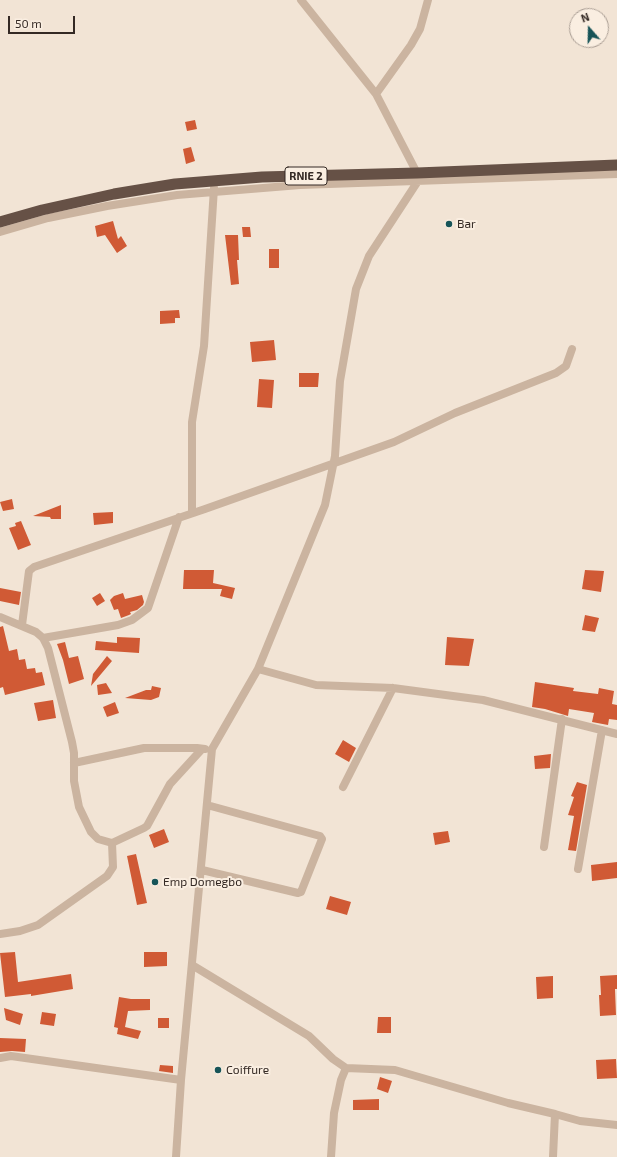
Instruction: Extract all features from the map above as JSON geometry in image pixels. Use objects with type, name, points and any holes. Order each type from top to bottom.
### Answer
[{"type":"highway","name":"RNIE 2","points":[[0,222],[42,210],[114,194],[175,184],[214,186],[262,177],[417,177],[617,165]]},
{"type":"street","points":[[301,0],[376,94],[417,177]]},
{"type":"street","points":[[376,94],[411,45],[420,29],[428,0]]},
{"type":"street","points":[[417,177],[617,174]]},
{"type":"street","points":[[176,1157],[181,1080],[202,870],[212,748],[258,669],[325,505],[333,463],[340,381],[356,289],[369,256],[417,177]]},
{"type":"street","points":[[0,232],[48,218],[214,186],[204,346],[192,422],[192,513]]},
{"type":"street","points":[[22,625],[29,571],[34,567],[394,442],[455,413],[556,372],[566,366],[572,349]]},
{"type":"street","points":[[43,638],[118,625],[132,620],[148,608],[179,517]]},
{"type":"street","points":[[0,617],[36,632],[43,638],[48,648],[74,752],[74,780],[79,807],[91,832],[98,839],[112,843],[147,826],[170,784],[202,749]]},
{"type":"street","points":[[258,669],[316,685],[393,688],[482,700],[617,734]]},
{"type":"street","points":[[343,787],[393,688]]},
{"type":"street","points":[[544,847],[562,719]]},
{"type":"street","points":[[578,869],[602,730]]},
{"type":"street","points":[[74,763],[144,748],[212,748]]},
{"type":"street","points":[[202,870],[298,893],[301,892],[322,839],[320,836],[207,805]]},
{"type":"street","points":[[0,934],[20,931],[38,925],[107,876],[113,867],[112,843]]},
{"type":"street","points":[[192,965],[309,1036],[333,1059],[346,1068],[395,1070],[508,1103],[580,1121],[617,1125]]},
{"type":"street","points":[[0,1058],[11,1056],[181,1080]]},
{"type":"street","points":[[331,1157],[334,1114],[341,1080],[346,1068]]},
{"type":"street","points":[[553,1157],[555,1114]]},
{"type":"building","points":[[195,120],[197,129],[187,131],[185,122]]},
{"type":"building","points":[[191,147],[195,161],[186,164],[183,149]]},
{"type":"building","points":[[113,221],[118,239],[121,236],[127,246],[117,253],[105,235],[97,237],[95,226]]},
{"type":"building","points":[[242,227],[250,227],[251,237],[243,237]]},
{"type":"building","points":[[225,235],[238,235],[239,260],[237,260],[239,284],[231,285]]},
{"type":"building","points":[[269,249],[279,249],[279,268],[269,268]]},
{"type":"building","points":[[179,310],[180,318],[175,318],[175,323],[160,324],[160,311]]},
{"type":"building","points":[[274,340],[276,360],[252,362],[250,342]]},
{"type":"building","points":[[299,373],[319,373],[318,387],[299,387]]},
{"type":"building","points":[[259,379],[274,380],[272,408],[257,407]]},
{"type":"building","points":[[12,499],[14,509],[3,511],[0,502]]},
{"type":"building","points":[[61,505],[61,519],[33,516]]},
{"type":"building","points":[[113,512],[113,523],[94,525],[93,513]]},
{"type":"building","points":[[21,521],[31,545],[18,550],[9,528],[16,526],[15,523]]},
{"type":"building","points":[[184,570],[214,570],[213,583],[235,588],[232,599],[220,596],[222,589],[183,589]]},
{"type":"building","points":[[585,570],[604,571],[601,592],[582,589]]},
{"type":"building","points":[[0,588],[21,592],[19,605],[0,601]]},
{"type":"building","points":[[100,593],[105,601],[97,606],[92,598]]},
{"type":"building","points":[[123,593],[125,599],[142,595],[144,602],[143,605],[137,610],[130,612],[131,614],[121,618],[118,609],[114,610],[110,600],[114,596]]},
{"type":"building","points":[[585,615],[599,618],[595,632],[582,630]]},
{"type":"building","points":[[3,626],[9,651],[17,649],[19,660],[25,659],[27,669],[35,668],[36,673],[42,672],[45,685],[5,695],[3,687],[0,688],[0,627]]},
{"type":"building","points":[[117,637],[140,638],[139,653],[95,650],[96,641],[117,643]]},
{"type":"building","points":[[447,637],[474,639],[469,666],[445,665]]},
{"type":"building","points":[[65,642],[69,658],[78,656],[84,679],[69,684],[57,644]]},
{"type":"building","points":[[107,656],[112,661],[91,686],[93,674]]},
{"type":"building","points":[[535,682],[574,688],[573,691],[598,694],[599,688],[614,691],[612,704],[617,705],[617,720],[609,719],[608,725],[592,722],[594,713],[569,709],[568,716],[545,709],[532,707]]},
{"type":"building","points":[[106,683],[112,693],[98,695],[97,685]]},
{"type":"building","points":[[152,686],[161,688],[159,697],[151,700],[125,698],[146,690],[151,690]]},
{"type":"building","points":[[53,700],[56,718],[38,721],[34,703]]},
{"type":"building","points":[[115,702],[119,713],[107,717],[103,707]]},
{"type":"building","points":[[343,740],[356,748],[349,762],[335,754]]},
{"type":"building","points":[[551,754],[550,768],[535,769],[534,756]]},
{"type":"building","points":[[577,782],[587,785],[576,851],[568,850],[574,816],[568,815],[574,797],[571,796]]},
{"type":"building","points":[[164,829],[169,842],[154,848],[149,835]]},
{"type":"building","points":[[448,831],[450,842],[435,845],[433,833]]},
{"type":"building","points":[[136,854],[147,903],[137,905],[127,856]]},
{"type":"building","points":[[617,862],[617,878],[592,881],[591,865]]},
{"type":"building","points":[[330,896],[351,902],[347,915],[326,909]]},
{"type":"building","points":[[15,952],[18,982],[71,974],[73,989],[31,996],[31,994],[5,997],[0,953]]},
{"type":"building","points":[[144,952],[167,952],[167,966],[144,967]]},
{"type":"building","points":[[617,975],[617,989],[615,989],[616,1015],[600,1016],[600,976]]},
{"type":"building","points":[[553,976],[553,998],[537,999],[536,977]]},
{"type":"building","points":[[119,997],[131,999],[150,999],[150,1010],[128,1011],[125,1027],[141,1031],[138,1039],[117,1034],[118,1028],[114,1027]]},
{"type":"building","points":[[4,1008],[23,1014],[20,1025],[6,1020]]},
{"type":"building","points":[[42,1012],[56,1014],[54,1026],[40,1024]]},
{"type":"building","points":[[378,1017],[391,1017],[391,1033],[377,1033]]},
{"type":"building","points":[[158,1018],[169,1018],[169,1028],[158,1028]]},
{"type":"building","points":[[0,1038],[26,1039],[25,1052],[0,1052]]},
{"type":"building","points":[[616,1059],[617,1078],[597,1079],[596,1060]]},
{"type":"building","points":[[160,1065],[173,1066],[173,1073],[159,1071]]},
{"type":"building","points":[[380,1077],[392,1081],[388,1093],[377,1089]]},
{"type":"building","points":[[379,1099],[379,1110],[353,1110],[353,1100]]},
{"type":"place","name":"Bar","points":[[449,224]]},
{"type":"place","name":"Emp Domegbo","points":[[155,882]]},
{"type":"place","name":"Coiffure","points":[[218,1070]]}]
